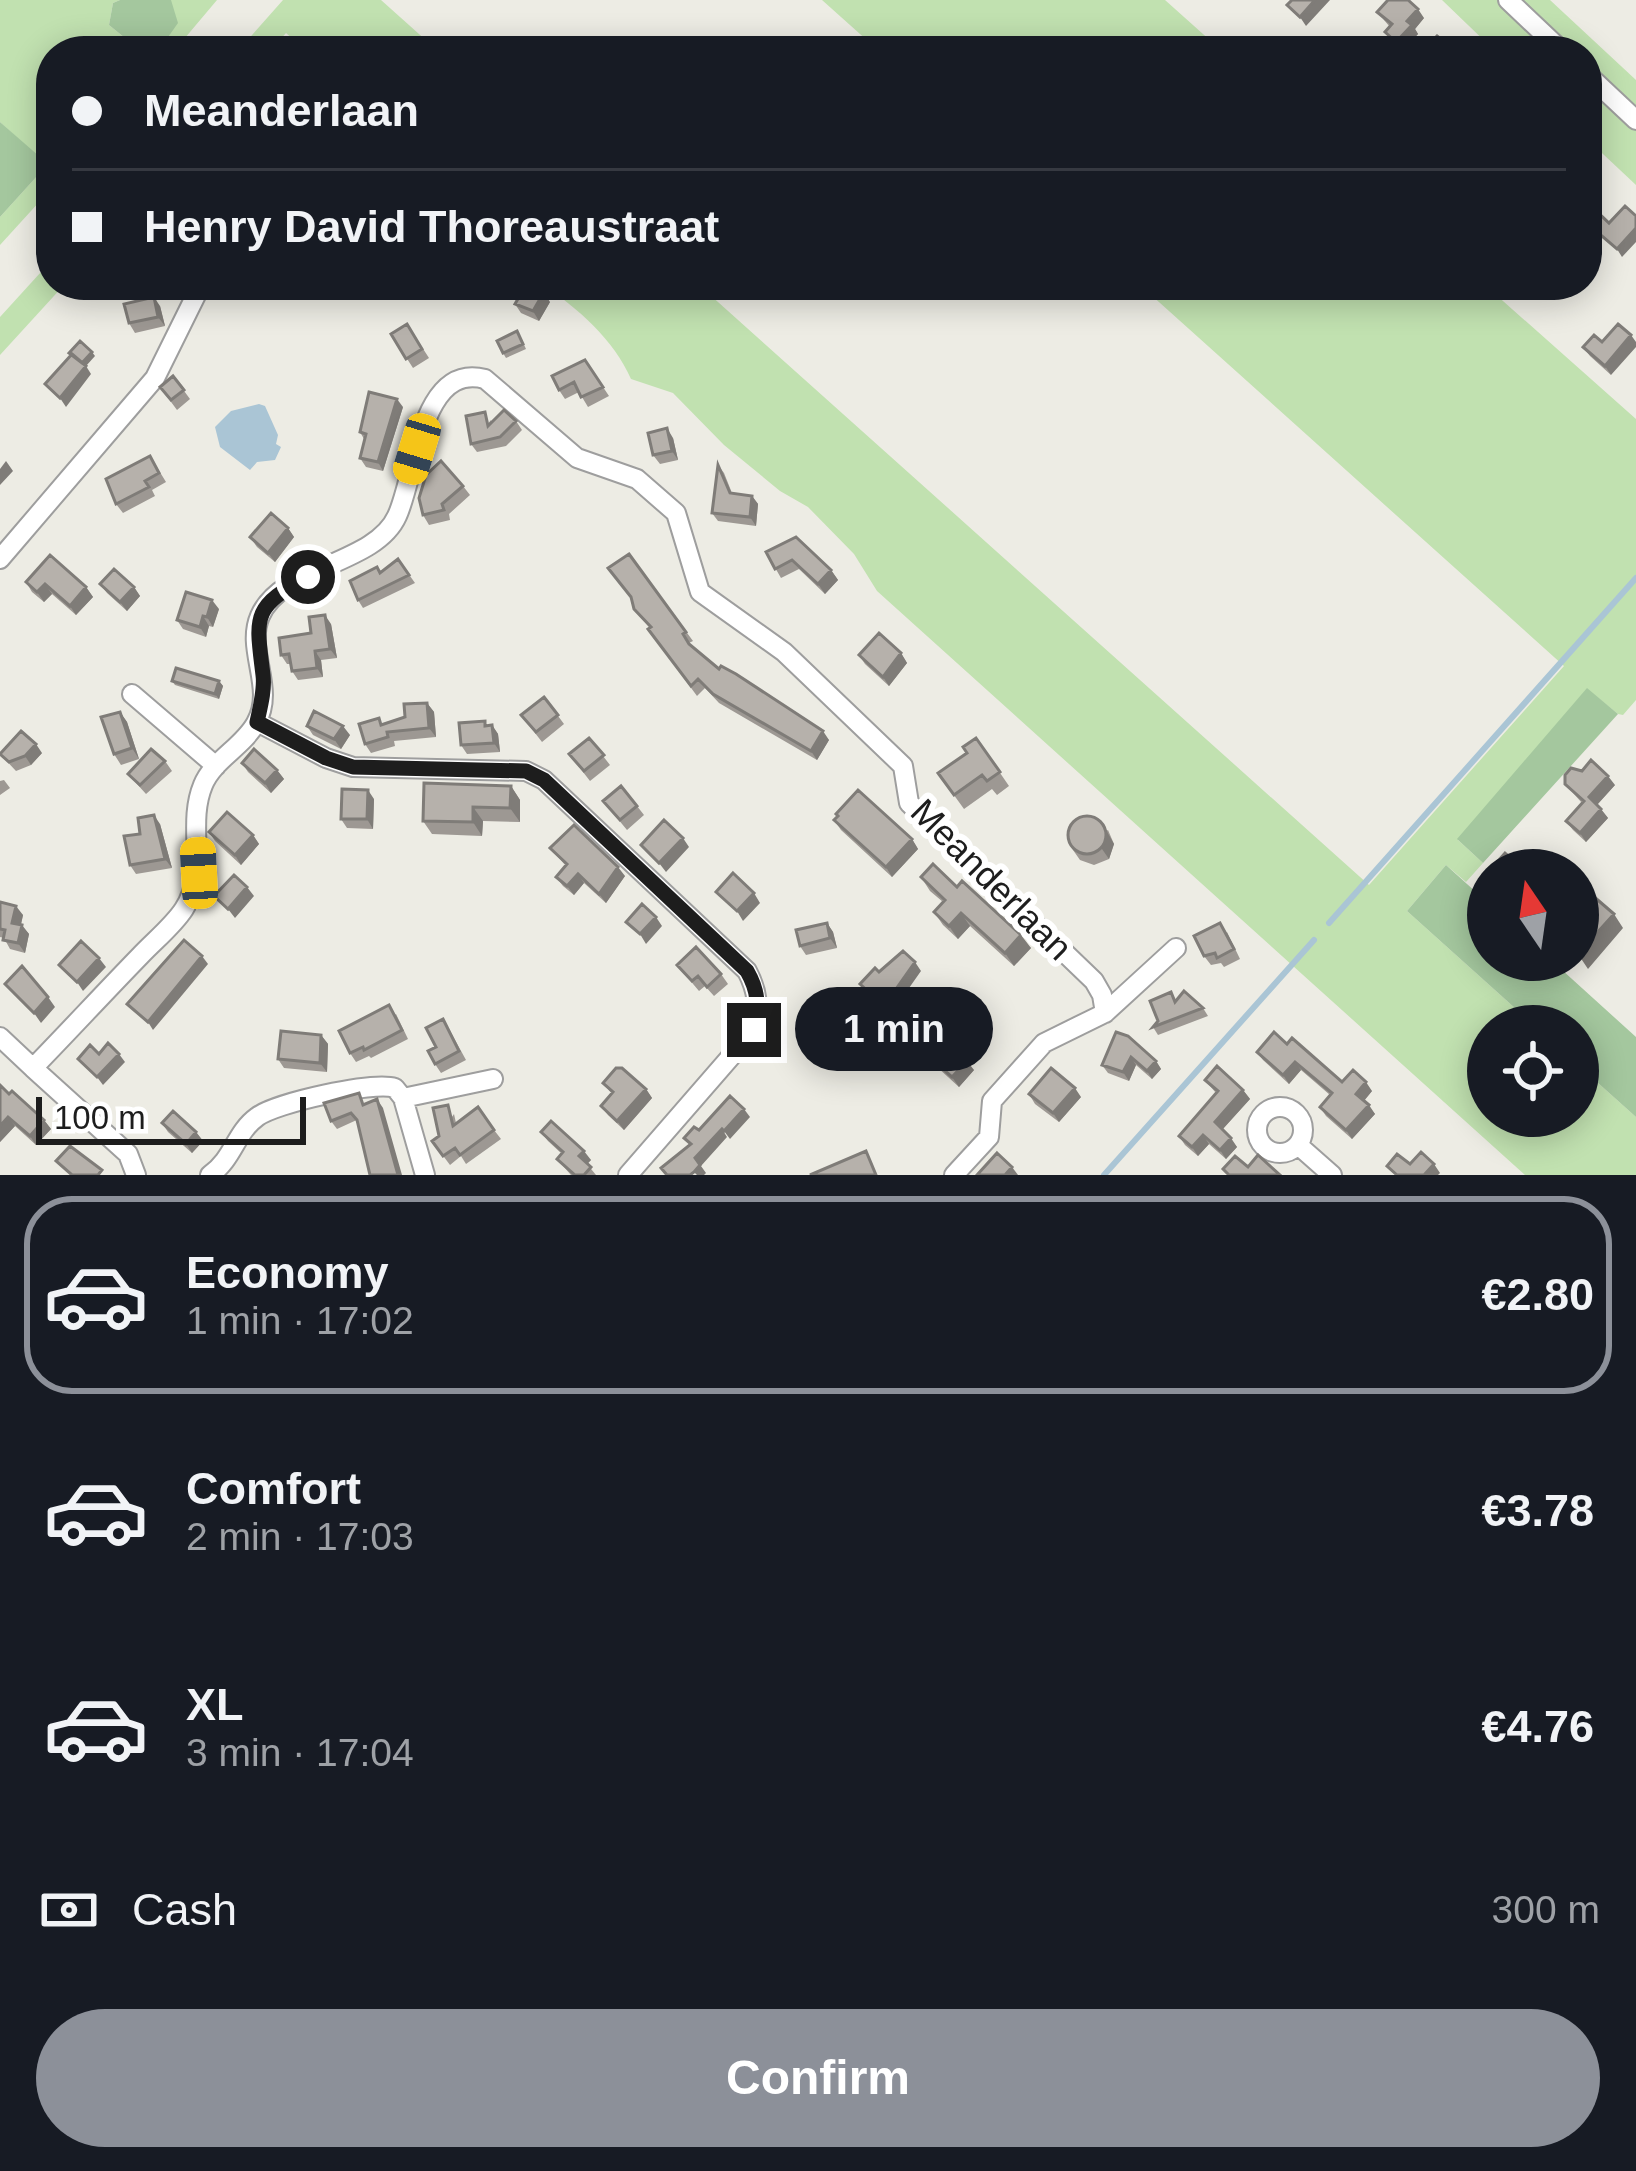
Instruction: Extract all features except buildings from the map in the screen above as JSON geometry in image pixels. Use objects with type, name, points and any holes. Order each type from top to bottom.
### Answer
[{"type":"street","points":[[1508,0],[1546,36]]},
{"type":"street","points":[[1602,88],[1636,120]]},
{"type":"street","points":[[0,559],[155,378],[194,300]]},
{"type":"street","name":"Meanderlaan","points":[[257,722],[265,680],[256,642],[260,616],[278,592],[368,544],[396,520],[428,414],[451,382],[469,375],[485,379],[577,458],[637,479],[676,513],[700,592],[784,652],[903,766],[909,803],[1094,980],[1105,1013]]},
{"type":"street","points":[[132,694],[216,766]]},
{"type":"street","points":[[33,1068],[184,910],[199,873],[196,811],[203,782],[257,722],[353,767],[526,771],[544,780],[747,971],[758,1008],[754,1030],[628,1175]]},
{"type":"street","points":[[954,1175],[989,1138],[992,1101],[1044,1042],[1105,1013],[1176,948]]},
{"type":"street","points":[[0,1037],[128,1154],[136,1175]]},
{"type":"street","points":[[403,1098],[493,1079]]},
{"type":"street","points":[[210,1175],[226,1164],[245,1127],[261,1113],[368,1084],[395,1088],[403,1098],[425,1175]]},
{"type":"street","points":[[1298,1145],[1332,1175]]},
{"type":"green space","points":[[0,0],[120,0],[113,3],[109,25],[123,36],[36,36],[36,155],[0,122]]},
{"type":"green space","points":[[171,0],[217,0],[187,36],[127,36]]},
{"type":"green space","points":[[171,0],[178,23],[169,36],[123,36],[109,25],[113,3]]},
{"type":"green space","points":[[283,0],[381,0],[421,36],[286,33],[251,36]]},
{"type":"green space","points":[[822,0],[1165,0],[1205,36],[862,36]]},
{"type":"green space","points":[[1442,0],[1497,0],[1536,36],[1479,36]]},
{"type":"green space","points":[[1515,0],[1550,0],[1589,36],[1554,36]]},
{"type":"green space","points":[[1602,48],[1636,80],[1636,113],[1602,81]]},
{"type":"green space","points":[[1602,98],[1636,129],[1636,185],[1602,153]]},
{"type":"green space","points":[[0,122],[36,154],[36,177],[0,217]]},
{"type":"green space","points":[[36,177],[36,205],[0,245],[0,217]]},
{"type":"green space","points":[[36,277],[36,300],[50,300],[0,355],[0,317]]},
{"type":"green space","points":[[564,300],[716,300],[1369,885],[1564,666],[1157,300],[1502,300],[1636,419],[1636,700],[1623,715],[1618,714],[1587,689],[1458,840],[1468,849],[1467,881],[1446,865],[1407,911],[1467,965],[1467,981],[1485,981],[1512,1005],[1467,1005],[1467,1123],[877,591],[854,554],[808,507],[780,491],[724,445],[673,393],[631,379],[594,326]]},
{"type":"green space","points":[[1587,688],[1618,714],[1496,849],[1468,849],[1457,839]]},
{"type":"green space","points":[[1446,865],[1467,884],[1467,965],[1407,911]]},
{"type":"green space","points":[[1485,981],[1574,981],[1636,1037],[1636,1117],[1599,1084],[1599,1005],[1512,1005]]},
{"type":"green space","points":[[1599,1084],[1636,1117],[1636,1175],[1525,1175],[1483,1137],[1599,1137]]},
{"type":"water","points":[[265,406],[281,447],[275,460],[257,462],[250,470],[220,447],[215,427],[231,411]]},
{"type":"waterway","points":[[1329,923],[1636,578]]},
{"type":"waterway","points":[[1104,1175],[1314,940]]},
{"type":"route","points":[[308,577],[278,592],[260,616],[256,642],[265,680],[257,722],[353,767],[526,771],[544,780],[747,971],[758,1008],[754,1030]]}]
